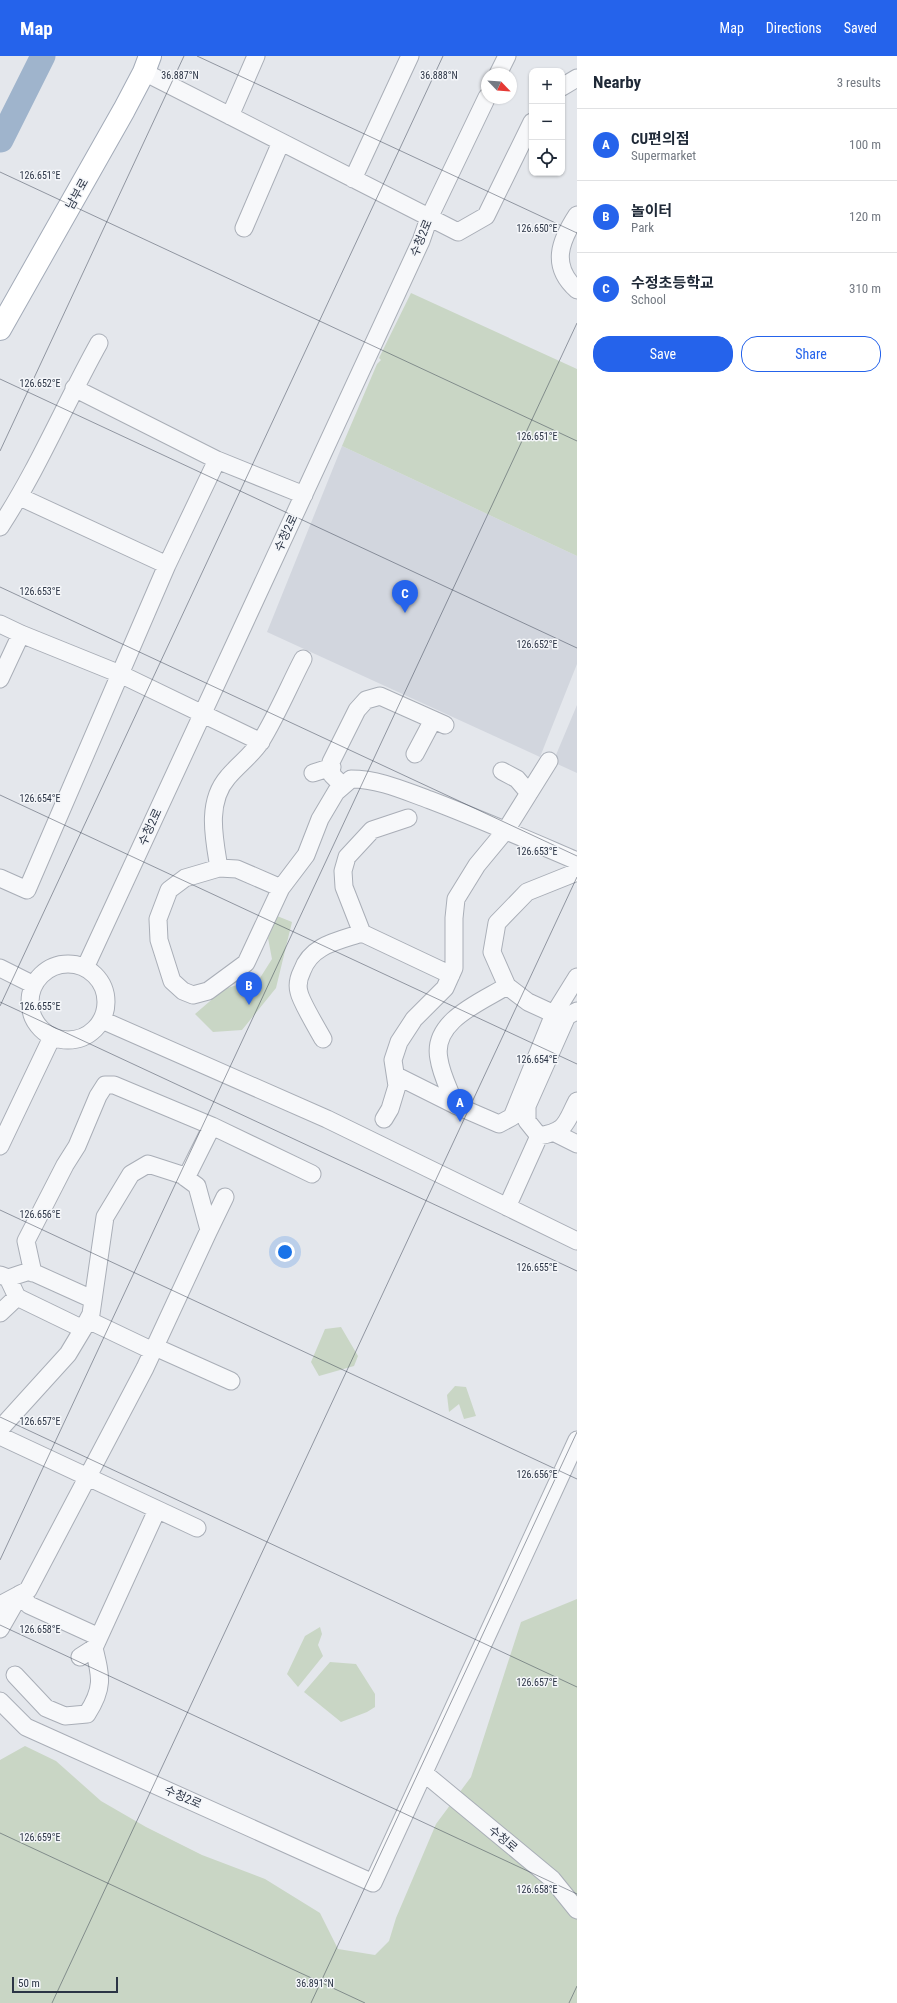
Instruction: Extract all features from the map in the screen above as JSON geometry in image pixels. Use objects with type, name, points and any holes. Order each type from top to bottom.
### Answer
[{"type":"main road","name":"남부로","points":[[0,329],[27,284],[147,64]]},
{"type":"street","points":[[230,116],[256,56]]},
{"type":"street","points":[[353,179],[410,56]]},
{"type":"street","points":[[147,64],[230,116],[458,232],[486,216],[529,128]]},
{"type":"street","points":[[565,85],[577,78]]},
{"type":"street","name":"수청2로","points":[[85,968],[421,242],[429,218],[484,104]]},
{"type":"street","points":[[244,228],[281,142]]},
{"type":"street","points":[[577,215],[565,234],[559,260],[566,280],[577,290]]},
{"type":"street","points":[[0,527],[20,497],[74,388],[99,343]]},
{"type":"street","points":[[74,388],[217,460],[304,495]]},
{"type":"street","points":[[0,878],[27,890],[167,566],[217,460]]},
{"type":"street","points":[[20,497],[167,566]]},
{"type":"street","points":[[0,624],[120,674],[261,742]]},
{"type":"street","points":[[0,679],[21,634]]},
{"type":"street","points":[[219,868],[215,846],[213,816],[216,797],[226,778],[261,742],[303,659]]},
{"type":"street","points":[[343,786],[332,775],[331,762],[356,710],[366,700],[380,696],[439,723],[415,754]]},
{"type":"street","points":[[384,1119],[390,1109],[395,1092],[397,1076],[393,1060],[399,1042],[414,1018],[445,988],[454,968],[454,918],[456,899],[477,865],[506,830],[549,761]]},
{"type":"street","points":[[313,773],[332,767]]},
{"type":"street","points":[[502,771],[517,779],[529,793]]},
{"type":"street","points":[[281,888],[237,869],[219,868],[186,878],[169,890],[158,919],[159,940],[172,981],[183,991],[193,995],[208,991],[246,963],[281,888],[306,856],[320,819],[336,792],[352,779],[366,779],[398,788],[506,830],[577,861]]},
{"type":"street","points":[[362,934],[344,887],[343,870],[347,857],[372,830],[408,818]]},
{"type":"street","points":[[554,1014],[528,1002],[507,986],[492,952],[497,923],[527,892],[577,872]]},
{"type":"street","points":[[323,1039],[299,992],[299,977],[305,962],[314,952],[323,946],[362,934],[451,975]]},
{"type":"street","points":[[75,965],[85,968],[95,975],[102,984],[106,996],[106,1008],[102,1020],[95,1029],[86,1036],[74,1040],[63,1040],[52,1037],[40,1028],[32,1015],[31,995],[34,985],[39,977],[56,966],[75,965]]},
{"type":"street","points":[[0,968],[34,985]]},
{"type":"street","points":[[521,1113],[554,1014],[577,977]]},
{"type":"street","points":[[455,1105],[438,1059],[438,1045],[445,1029],[458,1016],[507,986]]},
{"type":"street","points":[[397,1076],[455,1105],[499,1124],[512,1116],[521,1113],[527,1106],[568,1016],[577,1011]]},
{"type":"street","points":[[102,1020],[327,1119],[577,1242]]},
{"type":"street","points":[[0,1146],[52,1037]]},
{"type":"street","points":[[33,1273],[26,1241],[77,1146],[98,1096],[105,1085],[114,1085],[212,1126],[312,1174]]},
{"type":"street","points":[[507,1207],[547,1135],[564,1127],[577,1101]]},
{"type":"street","points":[[521,1113],[527,1121],[547,1135],[577,1144]]},
{"type":"street","points":[[186,1178],[212,1126]]},
{"type":"street","points":[[0,1429],[68,1354],[91,1314],[105,1217],[131,1174],[148,1164],[186,1178],[197,1186],[210,1230]]},
{"type":"street","points":[[0,1605],[28,1590],[154,1349],[225,1197]]},
{"type":"street","points":[[92,1299],[30,1271],[4,1276],[17,1297],[154,1349],[231,1381]]},
{"type":"street","points":[[0,1313],[17,1297]]},
{"type":"street","points":[[0,1436],[197,1528]]},
{"type":"street","points":[[424,1773],[577,1440]]},
{"type":"street","points":[[80,1657],[97,1643],[157,1510]]},
{"type":"street","points":[[0,1629],[20,1594]]},
{"type":"street","points":[[20,1594],[29,1605],[97,1643]]},
{"type":"street","points":[[15,1675],[46,1708],[65,1716],[87,1714],[97,1700],[101,1677],[97,1643]]},
{"type":"street","name":"수청2로","points":[[0,1701],[26,1727],[373,1883],[424,1773]]},
{"type":"street","name":"수청로","points":[[424,1773],[552,1879],[577,1910]]},
{"type":"shaded area","points":[[342,446],[577,556],[577,664],[540,757],[267,632]]},
{"type":"shaded area","points":[[577,705],[577,773],[553,762]]},
{"type":"green space","points":[[411,293],[577,369],[577,556],[342,446],[377,364],[381,360],[379,358]]},
{"type":"green space","points":[[277,916],[292,922],[276,988],[242,1030],[213,1032],[195,1014],[224,989],[260,978],[272,959],[268,938]]},
{"type":"green space","points":[[341,1327],[358,1356],[354,1366],[319,1376],[311,1362],[325,1329]]},
{"type":"green space","points":[[455,1386],[466,1387],[476,1416],[464,1419],[459,1404],[449,1412],[447,1395]]},
{"type":"green space","points":[[577,1599],[577,2003],[0,2003],[0,1760],[25,1746],[56,1761],[101,1801],[146,1827],[202,1855],[265,1879],[320,1913],[338,1949],[375,1955],[389,1941],[396,1918],[436,1824],[471,1777],[521,1622]]},
{"type":"green space","points":[[320,1627],[322,1634],[318,1645],[323,1656],[298,1687],[287,1674],[305,1636]]},
{"type":"green space","points":[[330,1662],[356,1664],[375,1694],[375,1707],[367,1712],[341,1722],[304,1692]]},
{"type":"waterway","points":[[1,140],[43,56]]},
{"type":"place","name":"수정초등학교","points":[[405,613]]},
{"type":"place","name":"놀이터","points":[[249,1005]]},
{"type":"place","name":"CU편의점","points":[[460,1122]]}]
